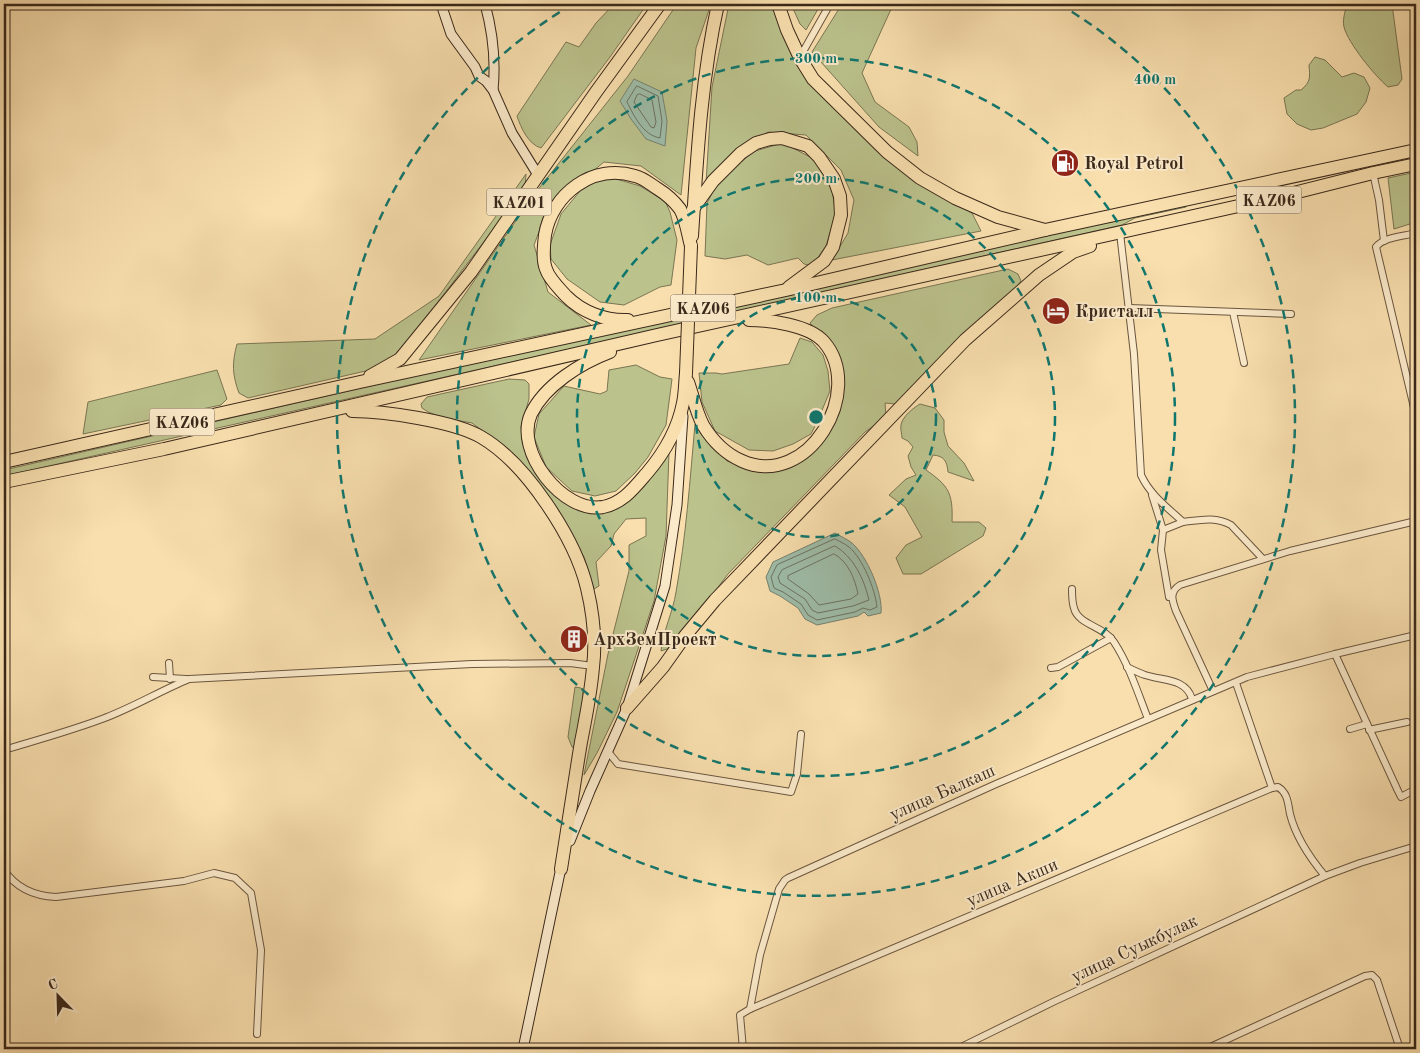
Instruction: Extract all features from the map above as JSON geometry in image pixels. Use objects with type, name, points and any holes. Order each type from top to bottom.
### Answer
[{"type":"highway","name":"KАZ01","points":[[360,382],[400,359],[421,336],[471,272],[660,4]]},
{"type":"highway","points":[[657,334],[591,360],[564,377],[542,398],[532,413],[528,424],[527,438],[531,450],[547,478],[561,493],[575,503],[590,507],[602,507],[618,502],[630,493],[655,464],[670,440],[683,403],[698,132],[710,39],[718,4]]},
{"type":"highway","points":[[778,4],[800,58],[813,79],[887,152],[920,178],[948,194],[998,217],[1045,230]]},
{"type":"highway","points":[[694,209],[713,181],[741,153],[756,144],[770,138],[782,138],[808,146],[819,157],[834,179],[840,196],[840,215],[833,247],[824,262],[786,290]]},
{"type":"highway","name":"KАZ06","points":[[4,462],[360,382],[786,290],[1045,230],[1416,150]]},
{"type":"highway","name":"KАZ06","points":[[4,482],[312,416],[657,334],[1120,233],[1416,164]]},
{"type":"highway","points":[[656,318],[619,320],[599,316],[576,305],[555,285],[545,268],[544,246],[547,226],[554,208],[577,184],[596,175],[617,173],[633,175],[644,179],[674,202],[681,211],[691,246]]},
{"type":"highway","points":[[1201,197],[1203,214]]},
{"type":"highway","points":[[627,708],[664,667],[685,636],[715,600],[965,340],[1039,275],[1073,252],[1120,233]]},
{"type":"highway","points":[[686,373],[703,425],[723,449],[734,457],[748,463],[764,466],[780,464],[806,452],[818,438],[836,405],[839,388],[836,362],[823,341],[805,330],[781,323],[759,320],[724,320]]},
{"type":"highway","points":[[312,416],[353,410],[373,412],[455,426],[480,436],[500,451],[522,472],[538,492],[571,544],[587,588],[593,622],[594,666],[561,869]]},
{"type":"main road","points":[[441,4],[451,34],[479,76],[493,90],[512,133],[538,175]]},
{"type":"main road","points":[[485,4],[494,47],[493,90]]},
{"type":"main road","points":[[523,1049],[561,869],[578,818],[627,708],[665,586],[678,505],[683,403]]},
{"type":"street","points":[[800,58],[830,4]]},
{"type":"street","points":[[1373,173],[1379,200],[1384,241]]},
{"type":"street","points":[[1120,233],[1129,308],[1142,475],[1150,491],[1163,530],[1161,550],[1169,596],[1213,691]]},
{"type":"street","points":[[1416,233],[1384,241],[1376,247],[1416,416]]},
{"type":"street","points":[[1129,308],[1291,314]]},
{"type":"street","points":[[1233,312],[1244,363]]},
{"type":"street","points":[[1150,491],[1183,522]]},
{"type":"street","points":[[1163,530],[1183,522],[1216,518],[1231,525],[1263,559]]},
{"type":"street","points":[[1168,587],[1263,559],[1416,521]]},
{"type":"street","points":[[1173,602],[1172,592],[1180,585]]},
{"type":"street","points":[[1072,589],[1074,610],[1083,621],[1101,629],[1111,638],[1127,667],[1148,719]]},
{"type":"street","name":"улица Балкаш","points":[[743,1049],[740,1015],[750,1009],[760,955],[779,889],[785,880],[996,784],[1192,699],[1256,674],[1416,635]]},
{"type":"street","points":[[1051,668],[1058,667],[1111,638]]},
{"type":"street","points":[[1335,654],[1401,796],[1416,789]]},
{"type":"street","points":[[169,663],[170,679]]},
{"type":"street","points":[[153,678],[189,679],[472,664],[570,663],[594,666]]},
{"type":"street","points":[[1127,667],[1144,675],[1178,683],[1190,690],[1192,699]]},
{"type":"street","points":[[4,750],[102,719],[189,679]]},
{"type":"street","points":[[1236,682],[1272,788],[1278,787],[1285,792],[1292,819],[1305,850],[1325,876]]},
{"type":"street","points":[[1350,729],[1406,722]]},
{"type":"street","points":[[608,753],[618,764],[791,792],[797,774],[801,734]]},
{"type":"street","name":"улица Акши","points":[[750,1009],[1272,788]]},
{"type":"street","name":"улица Суыкбулак","points":[[957,1049],[1055,1001],[1325,876],[1416,846]]},
{"type":"street","points":[[4,870],[23,889],[43,896],[56,897],[184,881],[214,873],[235,878],[251,894],[261,950],[257,1034]]},
{"type":"street","points":[[1206,1049],[1365,976],[1372,975],[1377,980],[1400,1049]]},
{"type":"green space","points":[[614,4],[647,4],[610,57],[541,148],[536,146],[526,135],[517,116],[566,42],[579,47],[596,23]]},
{"type":"green space","points":[[677,4],[711,4],[696,48],[681,195],[641,166],[604,162],[548,208],[534,245],[548,292],[591,325],[419,360],[536,192],[628,76]]},
{"type":"green space","points":[[729,4],[773,4],[794,58],[936,193],[972,213],[981,231],[832,260],[848,233],[854,200],[841,170],[806,135],[768,132],[728,158],[706,183],[712,87]]},
{"type":"green space","points":[[791,4],[821,4],[806,30],[800,24]]},
{"type":"green space","points":[[842,4],[900,4],[892,7],[862,73],[875,102],[909,127],[917,142],[918,156],[879,127],[812,52]]},
{"type":"green space","points":[[1346,4],[1392,4],[1402,79],[1398,85],[1388,87],[1356,50],[1344,27]]},
{"type":"green space","points":[[1315,57],[1325,60],[1342,77],[1354,73],[1364,77],[1370,88],[1366,102],[1357,114],[1323,128],[1311,130],[1297,124],[1287,114],[1284,98],[1296,90],[1301,90],[1307,84],[1310,76],[1309,65]]},
{"type":"green space","points":[[783,143],[814,159],[830,180],[836,213],[826,246],[812,266],[804,264],[798,258],[768,265],[747,255],[725,259],[705,256],[707,203],[720,178],[755,151]]},
{"type":"green space","points":[[1416,172],[1416,222],[1394,229],[1388,178]]},
{"type":"green space","points":[[526,174],[525,188],[399,353],[370,370],[248,398],[239,393],[233,368],[237,344],[375,339],[439,296]]},
{"type":"green space","points":[[613,178],[640,186],[665,201],[670,212],[677,240],[671,285],[660,287],[624,305],[600,302],[567,279],[551,259],[550,245],[561,214],[580,191],[596,181]]},
{"type":"green space","points":[[1186,204],[1186,207],[1135,218],[1122,225],[4,476],[4,470],[531,349]]},
{"type":"green space","points":[[1008,269],[1018,274],[1021,281],[1018,285],[896,404],[885,403],[886,417],[865,432],[728,574],[681,636],[667,649],[661,651],[675,599],[687,508],[695,424],[704,432],[727,461],[758,471],[788,466],[838,415],[839,357],[822,331],[817,331],[810,323],[817,315],[832,308]]},
{"type":"green space","points":[[800,338],[812,342],[823,355],[828,371],[830,391],[811,434],[793,444],[773,451],[749,450],[715,431],[702,402],[699,373],[722,374],[789,364]]},
{"type":"green space","points":[[636,365],[660,377],[672,379],[666,425],[648,457],[616,491],[595,496],[572,491],[546,467],[534,437],[539,414],[564,386],[600,394],[607,391],[609,370]]},
{"type":"green space","points":[[217,370],[227,399],[221,405],[83,434],[88,402]]},
{"type":"green space","points":[[509,379],[525,380],[529,384],[529,399],[521,427],[525,449],[547,484],[594,512],[650,479],[669,453],[666,536],[654,601],[617,712],[584,775],[608,654],[629,571],[629,545],[646,536],[646,518],[626,519],[614,534],[611,546],[596,562],[599,586],[594,589],[584,557],[555,505],[515,455],[472,423],[444,418],[422,408],[421,404],[427,397]]},
{"type":"green space","points":[[920,404],[935,408],[944,420],[944,432],[948,446],[964,463],[974,481],[948,472],[944,460],[933,455],[926,470],[940,481],[948,491],[952,504],[952,522],[979,522],[986,528],[983,536],[921,574],[903,574],[896,558],[906,545],[922,537],[905,507],[889,495],[906,479],[916,475],[911,467],[908,456],[913,447],[902,438],[901,427],[906,416]]},
{"type":"green space","points":[[575,687],[583,690],[583,698],[575,748],[572,747],[568,737]]},
{"type":"water","points":[[634,79],[662,92],[667,121],[665,146],[646,139],[620,101]]},
{"type":"water","points":[[835,533],[852,543],[863,557],[877,585],[881,613],[868,616],[864,612],[858,616],[817,625],[805,619],[798,608],[770,591],[766,577],[773,562]]},
{"type":"place","name":"Royal Petrol","points":[[1065,163]]},
{"type":"place","name":"Кристалл","points":[[1056,311]]},
{"type":"place","name":"АрхЗемПроект","points":[[574,639]]}]
